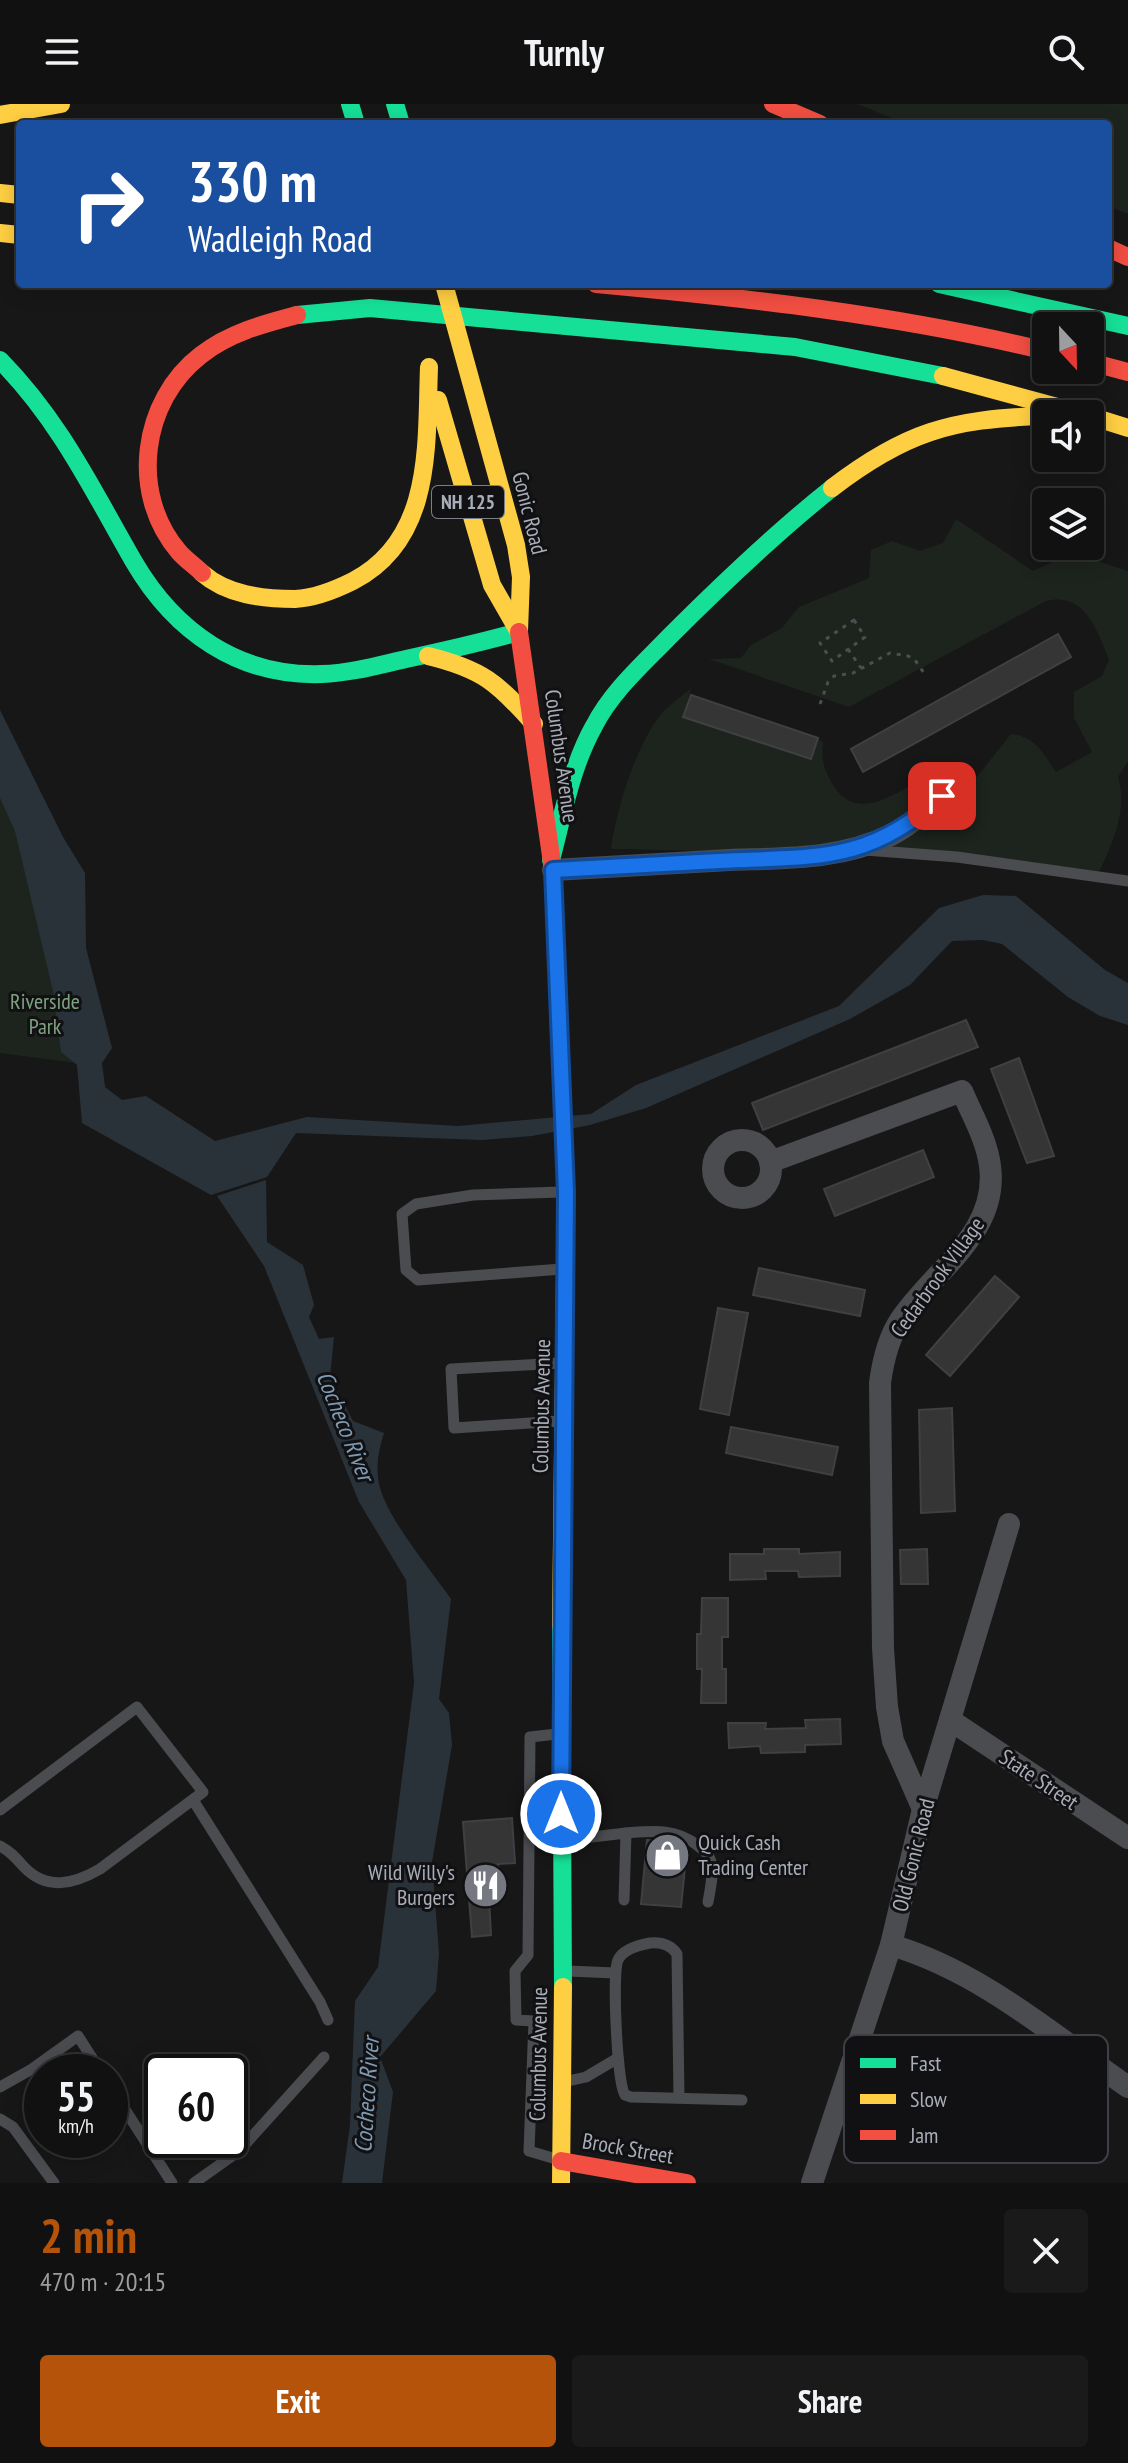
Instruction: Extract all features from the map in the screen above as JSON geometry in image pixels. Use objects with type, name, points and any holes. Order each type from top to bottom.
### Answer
[{"type":"main road","points":[[0,115],[61,104]]},
{"type":"main road","points":[[773,104],[811,120]]},
{"type":"main road","name":"Gonic Road","points":[[445,288],[516,545],[521,577],[519,632]]},
{"type":"main road","points":[[639,288],[862,313],[948,328],[1032,348]]},
{"type":"main road","points":[[957,288],[1128,326]]},
{"type":"main road","points":[[408,298],[416,325]]},
{"type":"main road","name":"NH 125","points":[[519,632],[492,585],[427,360],[425,456],[421,490],[410,521],[396,546],[377,568],[347,586],[319,597],[291,601],[266,600],[222,585],[200,572],[181,554],[167,533],[150,487],[146,462],[150,435],[168,389],[185,367],[211,347],[242,331],[271,320],[308,313],[370,308],[795,347],[940,375],[1032,400]]},
{"type":"main road","points":[[0,360],[38,399],[59,427],[149,589],[166,612],[215,650],[246,664],[280,672],[313,674],[354,670],[519,632]]},
{"type":"main road","points":[[1104,366],[1128,372]]},
{"type":"main road","points":[[552,865],[575,766],[594,724],[637,670],[762,545],[855,471],[896,445],[933,429],[958,423],[987,417],[1032,416]]},
{"type":"main road","points":[[1104,420],[1128,428]]},
{"type":"main road","name":"Columbus Avenue","points":[[519,632],[552,865],[566,1192],[561,2183]]},
{"type":"main road","points":[[423,655],[465,664],[489,676],[534,724]]},
{"type":"main road","name":"Brock Street","points":[[561,2161],[687,2183]]},
{"type":"street","points":[[552,865],[789,860],[853,850],[892,834],[926,811],[957,781]]},
{"type":"street","name":"Cedarbrook Village","points":[[770,1162],[962,1091],[990,1163],[987,1207],[955,1258],[901,1318],[889,1340],[880,1383],[883,1648],[887,1707],[893,1741],[923,1809]]},
{"type":"street","name":"Old Gonic Road","points":[[861,2035],[891,1945],[923,1809],[1009,1524]]},
{"type":"street","name":"State Street","points":[[950,1720],[1128,1838]]},
{"type":"street","points":[[891,1945],[945,1965],[977,1982],[1053,2035]]},
{"type":"street","points":[[1108,2073],[1128,2087]]},
{"type":"street","name":"Old Gonic Road","points":[[812,2183],[844,2087]]},
{"type":"lane","points":[[853,850],[957,857],[1128,881]]},
{"type":"lane","points":[[566,1192],[473,1195],[416,1204],[402,1214],[406,1270],[418,1280],[566,1269]]},
{"type":"lane","points":[[565,1362],[451,1369],[454,1428],[565,1421]]},
{"type":"lane","points":[[0,1810],[137,1707],[203,1792],[100,1869],[67,1883],[53,1884],[39,1880],[11,1852],[0,1846]]},
{"type":"lane","points":[[561,1734],[530,1737],[528,1955],[515,1971],[516,2020],[534,2021],[529,2151],[561,2161]]},
{"type":"lane","points":[[193,1800],[320,2002],[328,2020]]},
{"type":"lane","points":[[561,1840],[672,1831],[685,1836],[710,1857],[712,1867],[708,1902]]},
{"type":"lane","points":[[624,1900],[626,1833]]},
{"type":"lane","points":[[679,2098],[677,1954],[664,1944],[650,1943],[629,1949],[619,1958],[615,1973],[621,2090],[625,2095],[679,2098],[742,2100]]},
{"type":"lane","points":[[563,1970],[615,1973]]},
{"type":"lane","points":[[53,2054],[78,2036],[90,2054]]},
{"type":"lane","points":[[194,2183],[239,2151],[324,2057]]},
{"type":"lane","points":[[563,2082],[586,2077],[618,2058]]},
{"type":"lane","points":[[0,2087],[24,2074]]},
{"type":"lane","points":[[128,2114],[172,2183]]},
{"type":"lane","points":[[0,2119],[13,2127],[54,2183]]},
{"type":"path","points":[[854,620],[865,637],[848,649],[832,661],[820,643],[854,620]]},
{"type":"path","points":[[848,649],[861,668]]},
{"type":"path","points":[[820,704],[828,682],[834,676],[853,673],[881,656],[900,653],[915,660],[926,676]]},
{"type":"green space","points":[[857,104],[1128,104],[1128,214],[1112,208],[1112,120],[897,120]]},
{"type":"green space","points":[[956,519],[1033,571],[1057,560],[1094,560],[1128,571],[1128,761],[1118,777],[1121,801],[1117,826],[1098,874],[899,850],[892,844],[968,788],[1011,734],[1033,742],[1056,772],[1092,752],[1074,718],[1074,692],[1102,676],[1109,660],[1088,616],[1071,602],[1059,599],[1046,601],[849,707],[709,659],[741,658],[751,645],[782,628],[799,607],[869,578],[871,550],[892,541],[920,551],[943,543]]},
{"type":"green space","points":[[691,688],[684,717],[811,759],[818,738],[823,743],[824,765],[833,785],[844,797],[856,803],[883,800],[937,769],[947,771],[946,780],[890,823],[850,838],[818,845],[749,851],[611,849],[622,799],[642,746],[661,714]]},
{"type":"green space","name":"Riverside Park","points":[[0,722],[99,1066],[0,1053]]},
{"type":"water","points":[[0,710],[63,837],[85,873],[86,948],[112,1048],[102,1063],[105,1087],[122,1100],[146,1096],[215,1141],[307,1117],[458,1126],[591,1114],[636,1085],[839,1006],[939,908],[983,895],[1016,896],[1105,970],[1128,983],[1128,1025],[1100,1016],[1068,997],[1002,944],[983,940],[952,941],[910,985],[850,1019],[646,1108],[590,1125],[532,1136],[482,1140],[296,1133],[267,1177],[211,1195],[82,1123],[77,1065],[61,1052],[53,991],[15,831],[0,798]]},
{"type":"water","name":"Cocheco River","points":[[266,1180],[267,1242],[303,1265],[314,1305],[309,1317],[319,1339],[334,1337],[330,1377],[353,1421],[384,1433],[377,1467],[385,1501],[401,1530],[451,1599],[439,1699],[449,1713],[452,1745],[432,1862],[439,1953],[436,1991],[380,2057],[393,2092],[382,2183],[342,2183],[350,2125],[355,2001],[378,1967],[414,1683],[406,1580],[359,1502],[264,1266],[217,1196]]},
{"type":"building","points":[[1058,634],[1071,657],[863,772],[851,749]]},
{"type":"building","points":[[691,695],[818,738],[811,759],[683,717]]},
{"type":"building","points":[[966,1020],[978,1047],[763,1130],[752,1103]]},
{"type":"building","points":[[1019,1058],[1054,1156],[1027,1163],[991,1069]]},
{"type":"building","points":[[923,1150],[934,1177],[835,1216],[824,1189]]},
{"type":"building","points":[[759,1268],[865,1290],[860,1316],[753,1295]]},
{"type":"building","points":[[995,1276],[1019,1297],[950,1376],[926,1355]]},
{"type":"building","points":[[718,1308],[748,1313],[729,1415],[700,1409]]},
{"type":"building","points":[[952,1408],[955,1511],[921,1513],[919,1410]]},
{"type":"building","points":[[731,1427],[838,1447],[832,1475],[726,1453]]},
{"type":"building","points":[[764,1549],[799,1549],[799,1554],[840,1552],[840,1576],[799,1577],[798,1571],[765,1571],[766,1579],[730,1580],[730,1554],[764,1554]]},
{"type":"building","points":[[927,1549],[928,1584],[901,1584],[900,1550]]},
{"type":"building","points":[[702,1598],[728,1598],[728,1637],[722,1637],[726,1703],[701,1703],[702,1669],[697,1669],[697,1634],[701,1634]]},
{"type":"building","points":[[840,1719],[841,1744],[805,1745],[805,1752],[761,1753],[760,1746],[729,1748],[728,1723],[766,1723],[765,1729],[806,1728],[805,1720]]},
{"type":"building","points":[[512,1818],[515,1863],[498,1864],[501,1896],[489,1897],[491,1935],[472,1937],[463,1822]]},
{"type":"building","points":[[647,1840],[670,1842],[687,1848],[681,1907],[641,1904]]},
{"type":"traffic: fast","points":[[350,104],[355,120]]},
{"type":"traffic: fast","points":[[395,104],[400,120]]},
{"type":"traffic: fast","points":[[957,288],[1128,326]]},
{"type":"traffic: fast","points":[[297,315],[370,308],[795,347],[943,376]]},
{"type":"traffic: fast","points":[[0,360],[58,431],[150,587],[190,629],[212,645],[263,668],[322,674],[375,666],[519,632]]},
{"type":"traffic: fast","points":[[551,860],[579,758],[610,701],[638,668],[728,579],[832,488]]},
{"type":"traffic: fast","points":[[561,1626],[563,1987]]},
{"type":"traffic: slow","points":[[0,115],[61,104]]},
{"type":"traffic: slow","points":[[0,193],[16,195]]},
{"type":"traffic: slow","points":[[0,233],[16,235]]},
{"type":"traffic: slow","points":[[445,288],[516,545],[521,577],[519,631]]},
{"type":"traffic: slow","points":[[202,573],[234,591],[295,599],[339,587],[379,563],[399,541],[412,515],[420,487],[425,457],[429,367]]},
{"type":"traffic: slow","points":[[943,376],[1032,400]]},
{"type":"traffic: slow","points":[[438,400],[492,585],[519,632]]},
{"type":"traffic: slow","points":[[832,488],[883,454],[930,432],[981,421],[1032,417]]},
{"type":"traffic: slow","points":[[1104,420],[1128,428]]},
{"type":"traffic: slow","points":[[428,656],[476,672],[499,688],[534,724]]},
{"type":"traffic: slow","points":[[561,1626],[566,1192],[562,1089]]},
{"type":"traffic: slow","points":[[561,2183],[563,1987]]},
{"type":"traffic: jam","points":[[773,104],[811,120]]},
{"type":"traffic: jam","points":[[1112,250],[1128,257]]},
{"type":"traffic: jam","points":[[637,288],[822,309],[935,327],[1032,348]]},
{"type":"traffic: jam","points":[[202,573],[179,552],[163,529],[153,503],[148,476],[154,422],[165,397],[181,374],[201,355],[235,335],[297,315]]},
{"type":"traffic: jam","points":[[1104,366],[1128,372]]},
{"type":"traffic: jam","points":[[519,632],[553,870],[562,1089]]},
{"type":"traffic: jam","points":[[561,2161],[687,2183]]},
{"type":"place","name":"Quick Cash Trading Center","points":[[667,1855]]},
{"type":"place","name":"Wild Willy's Burgers","points":[[486,1885]]},
{"type":"route","points":[[561,1814],[566,1192],[553,870],[824,856],[853,850],[892,834],[942,796]]}]
